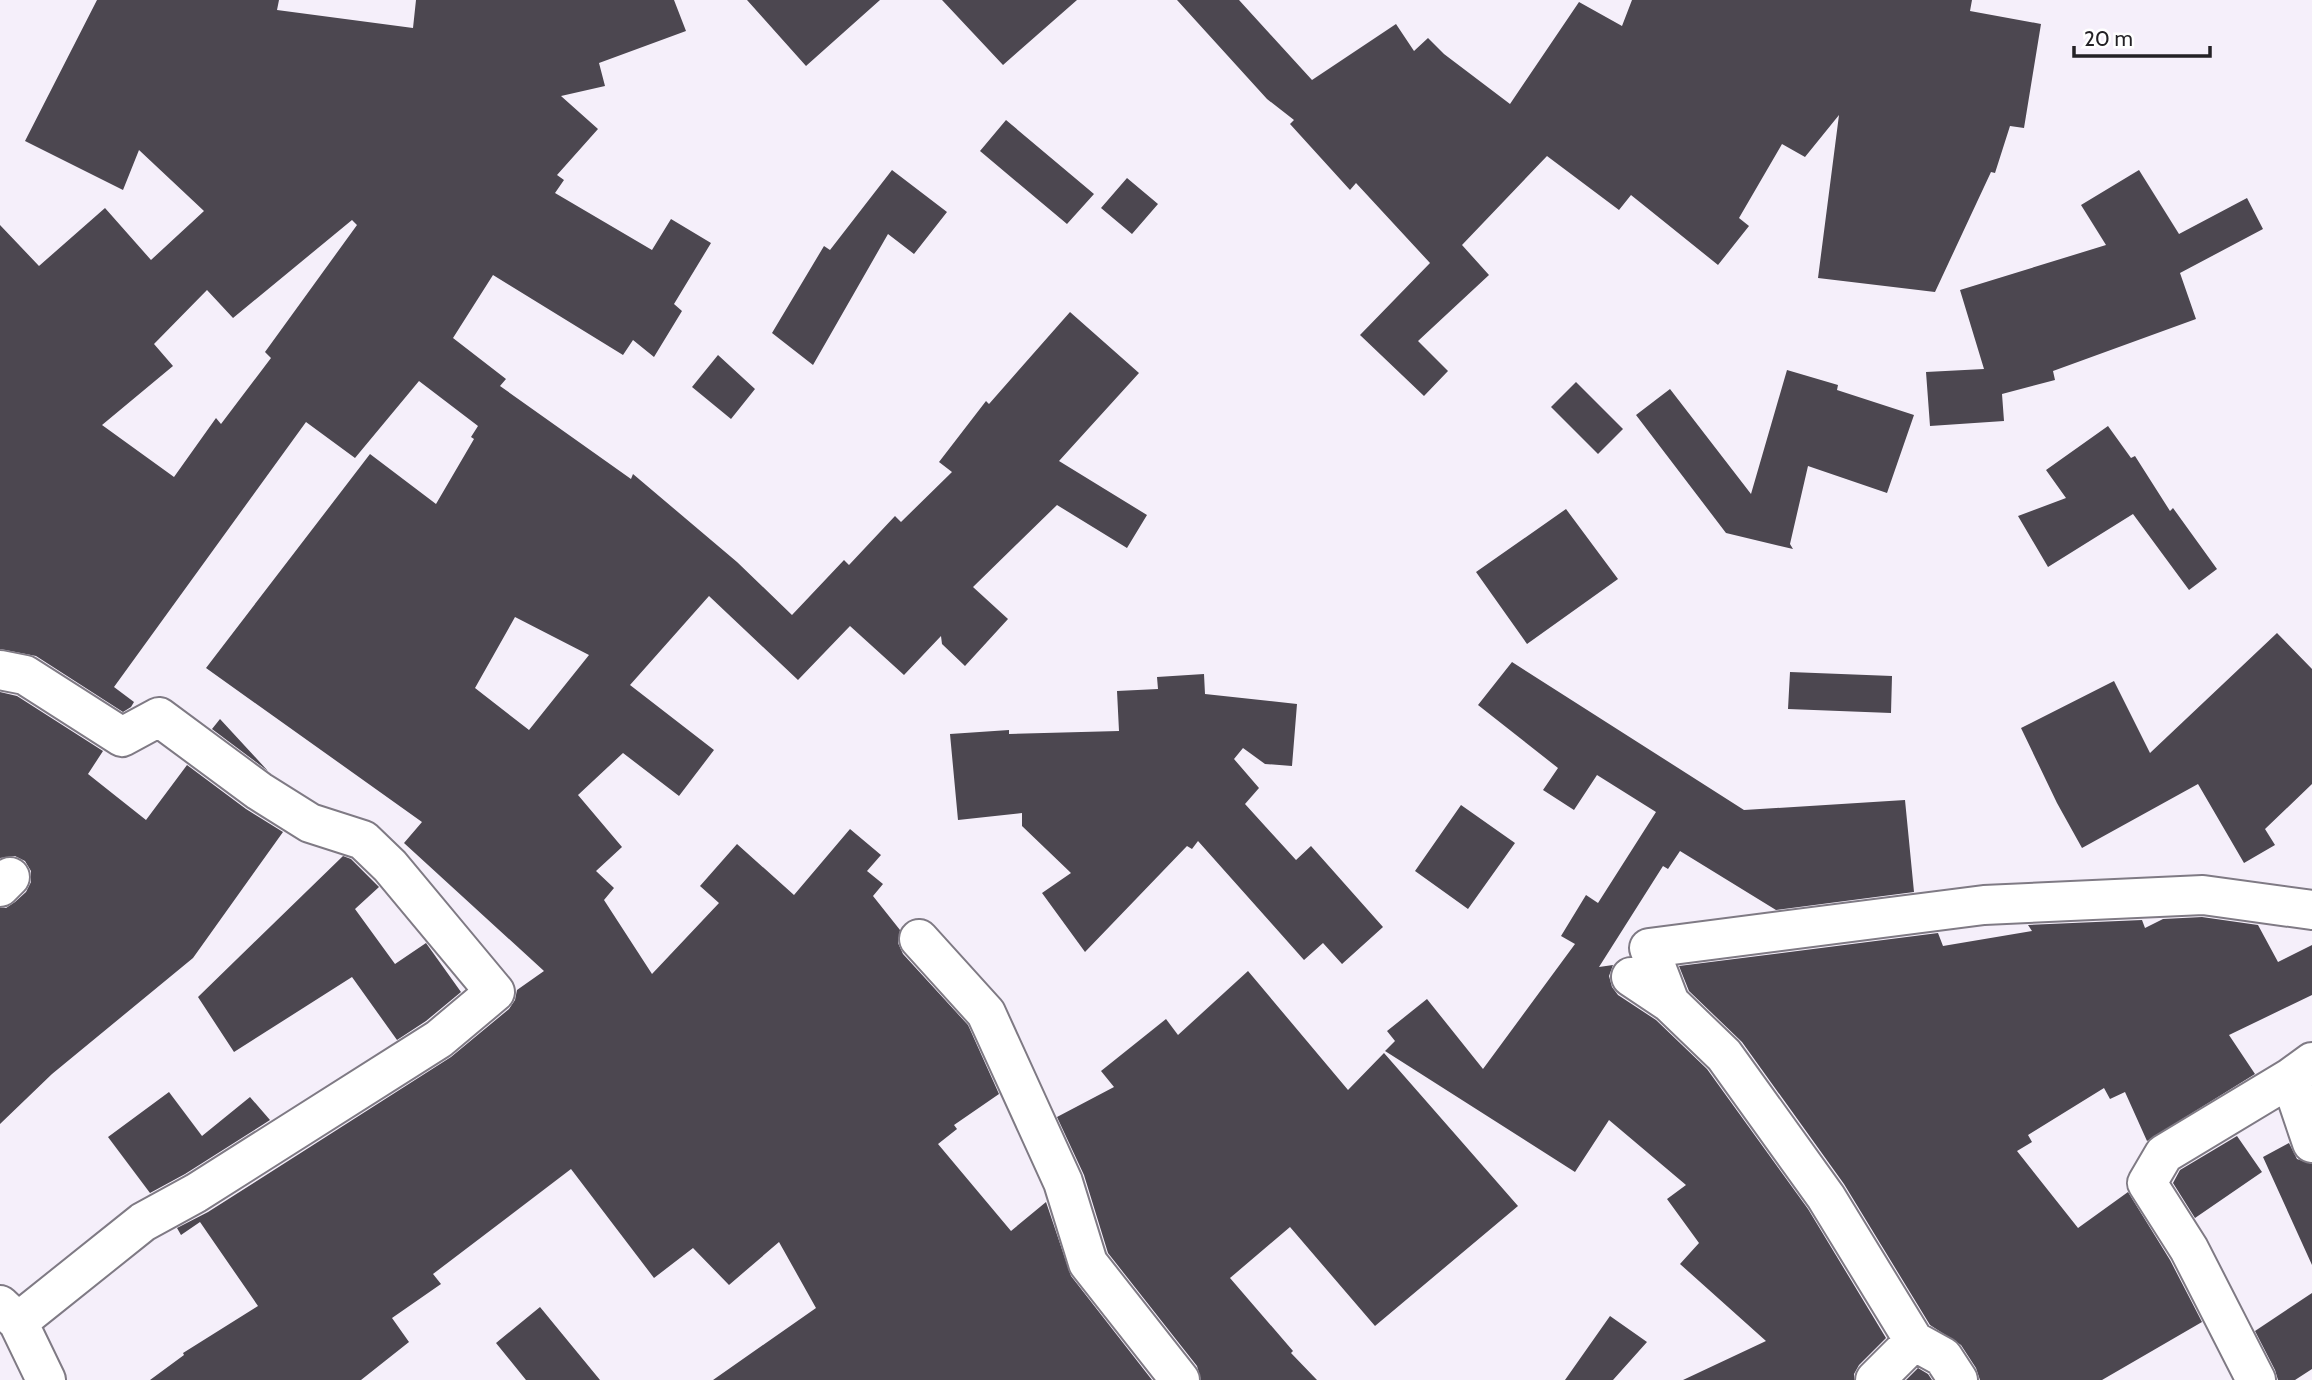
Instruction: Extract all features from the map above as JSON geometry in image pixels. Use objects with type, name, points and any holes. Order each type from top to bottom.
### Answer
[{"type":"street","points":[[0,670],[25,675],[122,737],[159,717],[259,791],[310,823],[363,840],[390,866],[495,992],[439,1039],[196,1194],[143,1222],[9,1314],[46,1380]]},
{"type":"street","points":[[1670,1003],[1649,948],[1984,905],[2203,895],[2312,910]]},
{"type":"street","points":[[919,939],[986,1013],[1063,1182],[1088,1263],[1180,1380]]},
{"type":"street","points":[[1631,976],[1670,1003],[1724,1055],[1826,1197],[1914,1341],[1943,1357],[1958,1380]]},
{"type":"street","points":[[2256,1380],[2189,1249],[2147,1183],[2164,1154],[2301,1070],[2312,1143]]},
{"type":"street","points":[[1875,1380],[1914,1341]]},
{"type":"building","points":[[97,0],[279,0],[277,10],[413,28],[416,0],[674,0],[686,31],[599,63],[605,86],[561,96],[598,129],[557,175],[564,180],[555,193],[652,250],[671,219],[711,243],[674,304],[682,311],[654,357],[633,340],[623,355],[493,275],[453,338],[506,379],[500,386],[631,479],[633,474],[737,562],[792,615],[844,560],[849,565],[895,516],[901,522],[952,472],[939,462],[986,401],[989,404],[1070,312],[1139,373],[1059,461],[1147,515],[1127,548],[1057,505],[973,587],[1008,619],[965,666],[942,644],[941,636],[904,675],[850,626],[798,680],[709,596],[630,685],[714,750],[679,796],[623,753],[578,795],[622,847],[596,871],[614,888],[604,900],[652,974],[719,903],[700,886],[737,844],[794,895],[850,829],[881,855],[867,871],[883,884],[873,896],[900,930],[898,943],[903,954],[968,1025],[999,1094],[954,1125],[957,1129],[938,1144],[1011,1231],[1046,1202],[1071,1276],[1152,1380],[713,1380],[816,1308],[779,1242],[729,1285],[693,1248],[654,1278],[571,1169],[433,1274],[441,1284],[392,1318],[409,1342],[361,1380],[150,1380],[184,1355],[183,1353],[258,1306],[200,1222],[181,1235],[177,1228],[208,1212],[451,1057],[509,1009],[517,990],[544,971],[404,843],[422,822],[206,668],[370,454],[436,504],[474,439],[471,437],[478,426],[419,381],[355,458],[306,422],[114,687],[134,702],[131,707],[123,712],[36,656],[0,649],[0,225],[39,266],[105,208],[151,260],[204,211],[139,150],[123,190],[25,141]],"holes":[[[352,220],[357,225],[265,352],[271,358],[221,424],[216,418],[174,477],[102,425],[173,366],[154,344],[207,290],[233,318]],[[515,617],[589,655],[529,730],[475,688]]]},
{"type":"building","points":[[747,0],[880,0],[806,66]]},
{"type":"building","points":[[942,0],[1077,0],[1003,65]]},
{"type":"building","points":[[1177,0],[1239,0],[1312,80],[1396,24],[1414,51],[1428,38],[1444,54],[1510,104],[1579,2],[1622,26],[1632,0],[1972,0],[1970,11],[2041,24],[2024,128],[2010,126],[1995,173],[1991,172],[1935,292],[1818,278],[1839,115],[1805,157],[1782,144],[1739,218],[1749,226],[1718,265],[1631,195],[1619,210],[1547,156],[1462,245],[1489,275],[1418,341],[1448,371],[1424,396],[1360,335],[1430,263],[1356,183],[1350,190],[1290,124],[1294,120],[1267,99]]},
{"type":"building","points":[[1006,120],[1094,194],[1067,224],[980,151]]},
{"type":"building","points":[[892,170],[947,212],[914,254],[888,234],[813,365],[772,333],[824,246],[830,250]]},
{"type":"building","points":[[2139,170],[2179,234],[2247,198],[2263,229],[2180,273],[2196,319],[2053,371],[2055,380],[2002,394],[2004,421],[1930,426],[1926,372],[1984,369],[1960,290],[2106,245],[2081,205]]},
{"type":"building","points":[[1127,178],[1158,204],[1132,234],[1101,208]]},
{"type":"building","points":[[718,355],[755,389],[731,419],[692,387]]},
{"type":"building","points":[[1787,370],[1838,385],[1837,390],[1914,415],[1887,493],[1808,466],[1790,544],[1793,549],[1726,533],[1636,415],[1670,389],[1751,494]]},
{"type":"building","points":[[1576,382],[1623,429],[1598,454],[1551,407]]},
{"type":"building","points":[[2108,426],[2131,458],[2135,456],[2170,511],[2173,508],[2217,569],[2189,590],[2133,514],[2048,567],[2018,516],[2066,498],[2046,470]]},
{"type":"building","points":[[1566,509],[1618,579],[1527,644],[1476,572]]},
{"type":"building","points":[[2277,633],[2312,669],[2312,784],[2265,829],[2275,845],[2244,863],[2198,784],[2082,848],[2021,728],[2114,681],[2150,753]]},
{"type":"building","points":[[1512,662],[1744,810],[1905,800],[1914,892],[1776,910],[1680,851],[1668,869],[1663,866],[1599,967],[1613,965],[1609,976],[1618,995],[1656,1020],[1707,1069],[1808,1209],[1886,1338],[1859,1365],[1854,1380],[1683,1380],[1766,1341],[1680,1264],[1699,1243],[1667,1199],[1686,1185],[1609,1120],[1575,1172],[1385,1051],[1395,1041],[1387,1031],[1427,999],[1483,1069],[1575,944],[1561,936],[1586,895],[1598,903],[1656,812],[1597,775],[1574,810],[1543,790],[1558,768],[1478,705]]},
{"type":"building","points":[[1790,672],[1892,676],[1891,713],[1788,709]]},
{"type":"building","points":[[1204,674],[1205,694],[1297,704],[1292,766],[1265,764],[1243,748],[1234,759],[1259,788],[1245,804],[1296,860],[1311,846],[1383,927],[1342,964],[1323,943],[1304,960],[1198,841],[1192,849],[1187,846],[1085,952],[1042,893],[1071,873],[1022,826],[1022,813],[958,820],[950,734],[1009,730],[1009,734],[1119,731],[1117,691],[1158,689],[1157,677]]},
{"type":"building","points":[[0,692],[17,696],[103,751],[88,774],[146,820],[187,765],[246,809],[283,832],[193,958],[52,1074],[0,1124],[0,908],[6,908],[26,892],[31,882],[31,871],[25,861],[15,856],[0,858]]},
{"type":"building","points":[[220,719],[268,771],[212,729]]},
{"type":"building","points":[[1461,805],[1515,843],[1468,909],[1415,871]]},
{"type":"building","points":[[343,856],[351,859],[379,887],[355,909],[395,964],[426,943],[461,992],[426,1021],[397,1040],[352,977],[234,1052],[198,997]]},
{"type":"building","points":[[2202,917],[2258,925],[2278,962],[2312,945],[2312,995],[2229,1035],[2255,1074],[2147,1141],[2125,1092],[2110,1099],[2104,1088],[2028,1135],[2032,1142],[2017,1151],[2078,1228],[2128,1192],[2170,1260],[2202,1322],[2102,1380],[1980,1380],[1976,1368],[1961,1345],[1930,1325],[1844,1184],[1742,1042],[1689,991],[1679,966],[1938,933],[1943,946],[2032,931],[2028,925],[2142,920],[2145,928],[2163,919]]},
{"type":"building","points":[[1248,971],[1348,1090],[1384,1053],[1518,1206],[1375,1326],[1290,1227],[1230,1278],[1293,1351],[1291,1353],[1317,1380],[1201,1380],[1197,1366],[1108,1253],[1084,1175],[1057,1117],[1114,1087],[1101,1071],[1166,1019],[1178,1035]]},
{"type":"building","points":[[169,1092],[202,1136],[250,1097],[270,1120],[150,1193],[108,1137]]},
{"type":"building","points":[[2237,1136],[2262,1172],[2195,1218],[2173,1183],[2180,1170]]},
{"type":"building","points":[[2289,1143],[2297,1159],[2312,1164],[2312,1265],[2263,1157]]},
{"type":"building","points":[[2312,1293],[2312,1369],[2295,1380],[2278,1380],[2255,1331]]},
{"type":"building","points":[[540,1307],[600,1380],[526,1380],[496,1343]]},
{"type":"building","points":[[1610,1316],[1647,1342],[1613,1380],[1565,1380]]},
{"type":"building","points":[[1918,1368],[1928,1374],[1932,1380],[1906,1380]]}]
